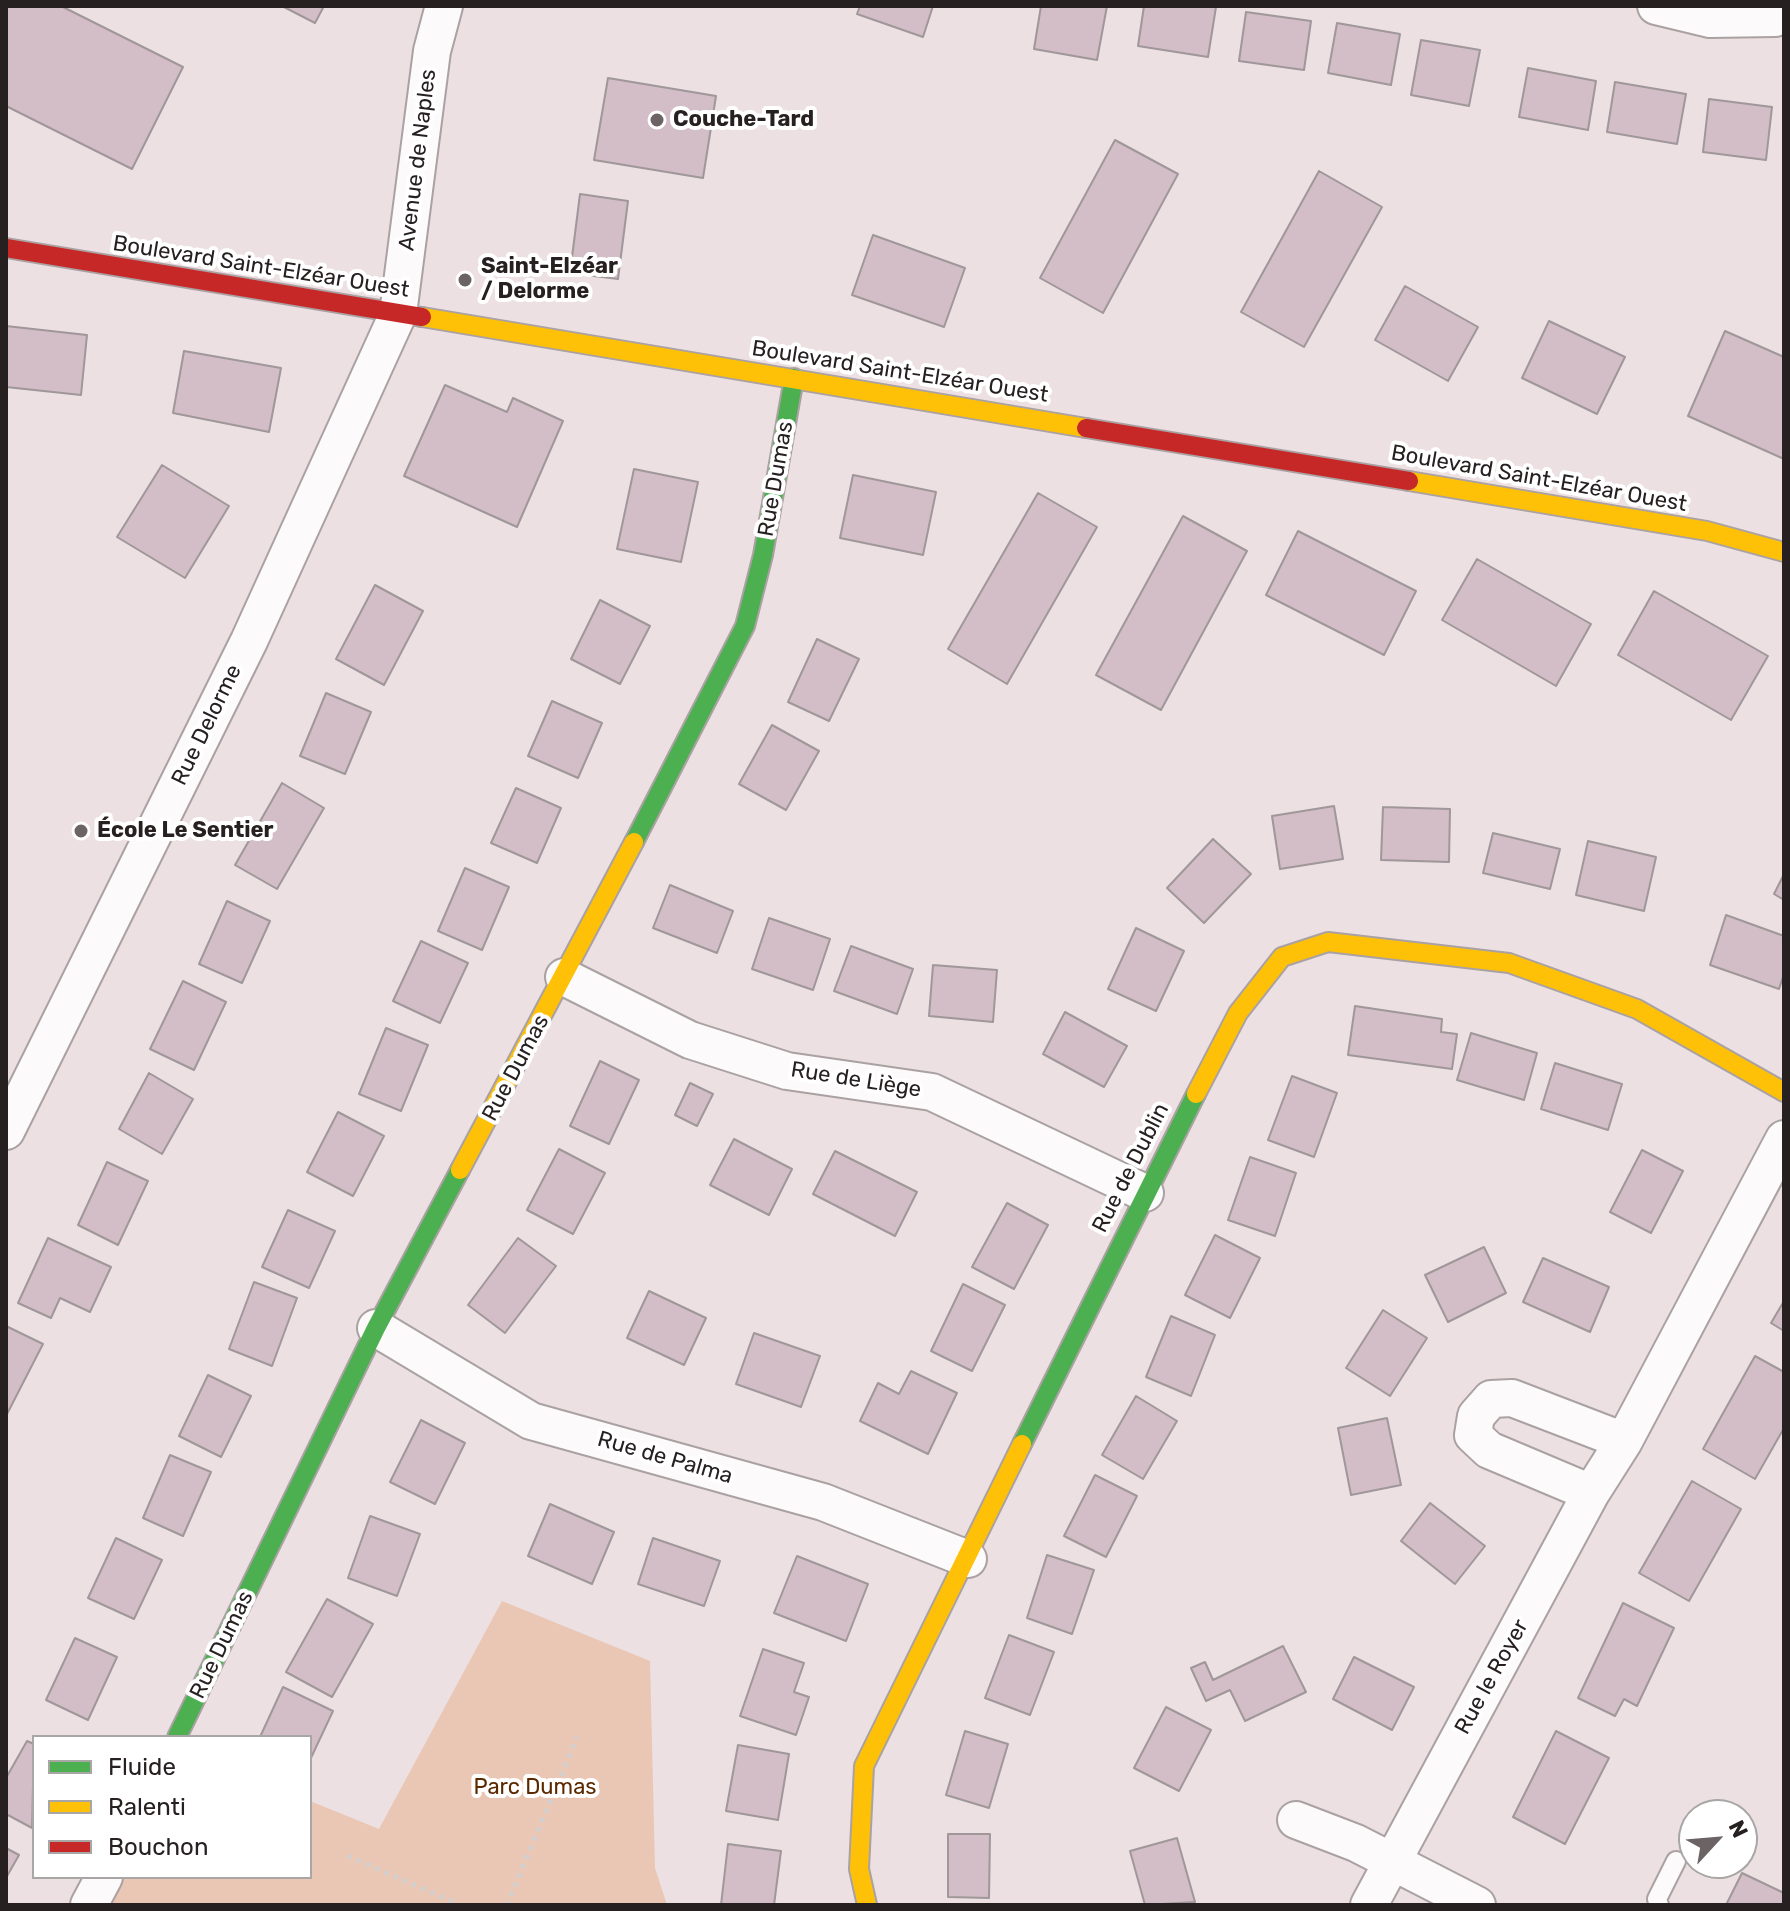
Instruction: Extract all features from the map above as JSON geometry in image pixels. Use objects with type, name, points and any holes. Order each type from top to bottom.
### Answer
[{"type":"street","name":"Avenue de Naples","points":[[398,314],[432,51],[444,6]]},
{"type":"street","points":[[1656,6],[1710,19],[1775,18],[1784,10]]},
{"type":"street","name":"Boulevard Saint-Elzéar Ouest","points":[[6,248],[1707,531],[1784,552]]},
{"type":"street","name":"Rue Delorme","points":[[6,1131],[242,656],[398,314]]},
{"type":"street","name":"Rue Dumas","points":[[178,1735],[376,1328],[564,977],[745,626],[763,555],[794,378]]},
{"type":"street","name":"Rue de Dublin","points":[[867,1905],[859,1869],[864,1766],[1145,1193],[1238,1013],[1282,957],[1328,942],[1509,963],[1637,1009],[1784,1092]]},
{"type":"street","name":"Rue de Liège","points":[[564,977],[690,1040],[787,1071],[932,1092],[1145,1193]]},
{"type":"street","name":"Rue le Royer","points":[[1369,1905],[1591,1493],[1624,1441],[1784,1139]]},
{"type":"street","name":"Rue de Palma","points":[[376,1328],[531,1421],[823,1502],[968,1559]]},
{"type":"street","points":[[1591,1493],[1489,1450],[1473,1435],[1476,1416],[1491,1399],[1512,1398],[1624,1441]]},
{"type":"street","points":[[1296,1820],[1392,1861],[1477,1905]]},
{"type":"street","points":[[89,1905],[103,1879]]},
{"type":"lane","points":[[1659,1905],[1657,1899],[1676,1861]]},
{"type":"path","points":[[507,1905],[577,1737]]},
{"type":"path","points":[[348,1856],[460,1905]]},
{"type":"green space","name":"Parc Dumas","points":[[502,1601],[650,1661],[655,1868],[667,1905],[89,1905],[103,1879],[312,1879],[312,1802],[379,1829]]},
{"type":"building","points":[[6,6],[61,6],[183,67],[132,169],[6,106]]},
{"type":"building","points":[[282,6],[324,6],[315,23]]},
{"type":"building","points":[[860,6],[933,6],[923,37],[857,14]]},
{"type":"building","points":[[1041,6],[1107,6],[1097,60],[1034,49]]},
{"type":"building","points":[[1144,6],[1216,7],[1208,57],[1138,46]]},
{"type":"building","points":[[1246,12],[1311,21],[1304,70],[1239,61]]},
{"type":"building","points":[[1337,23],[1400,34],[1391,85],[1328,73]]},
{"type":"building","points":[[1421,40],[1480,50],[1469,106],[1411,95]]},
{"type":"building","points":[[1528,68],[1596,81],[1588,130],[1519,117]]},
{"type":"building","points":[[608,78],[716,96],[703,178],[594,160]]},
{"type":"building","points":[[1615,82],[1686,94],[1677,144],[1607,132]]},
{"type":"building","points":[[1709,99],[1772,107],[1766,160],[1703,152]]},
{"type":"building","points":[[1115,140],[1178,174],[1103,313],[1040,278]]},
{"type":"building","points":[[1319,171],[1382,207],[1304,347],[1241,312]]},
{"type":"building","points":[[580,194],[628,201],[618,279],[570,273]]},
{"type":"building","points":[[873,235],[965,268],[944,327],[852,295]]},
{"type":"building","points":[[1405,286],[1478,327],[1448,381],[1375,340]]},
{"type":"building","points":[[1549,321],[1625,357],[1597,414],[1522,378]]},
{"type":"building","points":[[6,326],[87,335],[81,395],[6,387]]},
{"type":"building","points":[[1725,331],[1784,357],[1784,459],[1688,416]]},
{"type":"building","points":[[184,351],[281,368],[269,432],[173,413]]},
{"type":"building","points":[[445,385],[507,412],[513,398],[563,421],[517,527],[404,476]]},
{"type":"building","points":[[162,465],[229,506],[185,578],[117,537]]},
{"type":"building","points":[[634,469],[698,482],[681,562],[617,549]]},
{"type":"building","points":[[853,475],[936,492],[923,555],[840,538]]},
{"type":"building","points":[[1038,493],[1097,527],[1007,684],[948,649]]},
{"type":"building","points":[[1183,516],[1247,551],[1161,710],[1096,675]]},
{"type":"building","points":[[1298,531],[1416,591],[1384,655],[1266,595]]},
{"type":"building","points":[[1477,559],[1591,624],[1556,686],[1442,620]]},
{"type":"building","points":[[375,585],[423,611],[384,685],[336,659]]},
{"type":"building","points":[[1654,591],[1768,656],[1731,720],[1618,655]]},
{"type":"building","points":[[600,600],[650,626],[620,684],[571,659]]},
{"type":"building","points":[[817,639],[859,659],[829,721],[788,702]]},
{"type":"building","points":[[326,693],[371,712],[345,774],[300,756]]},
{"type":"building","points":[[552,701],[602,723],[578,778],[528,756]]},
{"type":"building","points":[[772,725],[819,751],[786,810],[739,784]]},
{"type":"building","points":[[282,783],[324,808],[277,889],[235,865]]},
{"type":"building","points":[[516,788],[561,808],[537,863],[491,843]]},
{"type":"building","points":[[1334,806],[1343,859],[1280,869],[1272,816]]},
{"type":"building","points":[[1383,807],[1450,809],[1449,862],[1381,860]]},
{"type":"building","points":[[1493,833],[1560,849],[1550,889],[1483,873]]},
{"type":"building","points":[[1213,839],[1251,874],[1204,923],[1167,888]]},
{"type":"building","points":[[1588,841],[1656,857],[1644,911],[1576,895]]},
{"type":"building","points":[[465,868],[509,887],[482,950],[438,931]]},
{"type":"building","points":[[1784,874],[1784,900],[1774,894]]},
{"type":"building","points":[[670,885],[733,911],[717,953],[653,928]]},
{"type":"building","points":[[227,901],[270,921],[242,983],[199,964]]},
{"type":"building","points":[[1726,915],[1784,936],[1784,974],[1779,989],[1710,965]]},
{"type":"building","points":[[769,918],[830,939],[813,990],[752,969]]},
{"type":"building","points":[[1136,928],[1184,951],[1156,1011],[1108,989]]},
{"type":"building","points":[[421,941],[468,963],[440,1023],[393,1001]]},
{"type":"building","points":[[851,946],[913,969],[897,1014],[834,991]]},
{"type":"building","points":[[933,965],[997,970],[993,1022],[929,1016]]},
{"type":"building","points":[[183,981],[226,1002],[194,1070],[150,1049]]},
{"type":"building","points":[[1355,1006],[1442,1019],[1441,1032],[1457,1034],[1452,1069],[1348,1055]]},
{"type":"building","points":[[1065,1012],[1127,1046],[1104,1087],[1043,1054]]},
{"type":"building","points":[[386,1028],[428,1045],[401,1111],[359,1094]]},
{"type":"building","points":[[1471,1033],[1537,1053],[1524,1100],[1457,1080]]},
{"type":"building","points":[[600,1061],[639,1080],[609,1144],[570,1126]]},
{"type":"building","points":[[1555,1063],[1622,1084],[1608,1130],[1541,1109]]},
{"type":"building","points":[[149,1073],[193,1099],[162,1154],[119,1129]]},
{"type":"building","points":[[1292,1076],[1337,1093],[1314,1157],[1268,1140]]},
{"type":"building","points":[[690,1083],[713,1094],[697,1126],[675,1115]]},
{"type":"building","points":[[338,1112],[384,1136],[353,1196],[307,1172]]},
{"type":"building","points":[[734,1139],[792,1169],[769,1215],[710,1185]]},
{"type":"building","points":[[559,1149],[605,1173],[573,1234],[527,1210]]},
{"type":"building","points":[[1642,1150],[1683,1171],[1651,1233],[1610,1212]]},
{"type":"building","points":[[835,1151],[917,1192],[895,1236],[813,1194]]},
{"type":"building","points":[[1250,1157],[1296,1173],[1275,1236],[1228,1220]]},
{"type":"building","points":[[107,1162],[148,1181],[118,1245],[78,1225]]},
{"type":"building","points":[[1007,1203],[1048,1225],[1014,1289],[972,1267]]},
{"type":"building","points":[[288,1210],[335,1231],[309,1288],[262,1267]]},
{"type":"building","points":[[1215,1235],[1260,1258],[1230,1318],[1185,1295]]},
{"type":"building","points":[[48,1238],[111,1267],[90,1312],[60,1298],[51,1318],[18,1303]]},
{"type":"building","points":[[518,1238],[556,1266],[505,1333],[468,1305]]},
{"type":"building","points":[[1484,1247],[1506,1293],[1448,1322],[1425,1275]]},
{"type":"building","points":[[1543,1258],[1609,1287],[1590,1332],[1523,1302]]},
{"type":"building","points":[[254,1282],[297,1298],[272,1366],[229,1349]]},
{"type":"building","points":[[963,1284],[1005,1305],[972,1371],[931,1351]]},
{"type":"building","points":[[649,1291],[706,1318],[684,1365],[627,1338]]},
{"type":"building","points":[[1784,1301],[1784,1331],[1771,1323]]},
{"type":"building","points":[[1383,1310],[1427,1338],[1390,1396],[1346,1368]]},
{"type":"building","points":[[1171,1316],[1215,1335],[1191,1396],[1146,1377]]},
{"type":"building","points":[[6,1326],[43,1344],[6,1416]]},
{"type":"building","points":[[754,1333],[820,1356],[801,1407],[736,1384]]},
{"type":"building","points":[[1755,1356],[1784,1372],[1784,1428],[1755,1479],[1703,1449]]},
{"type":"building","points":[[911,1371],[957,1393],[928,1454],[860,1421],[878,1383],[899,1394]]},
{"type":"building","points":[[208,1375],[251,1396],[221,1457],[179,1436]]},
{"type":"building","points":[[1136,1396],[1177,1421],[1143,1479],[1102,1455]]},
{"type":"building","points":[[1387,1418],[1401,1485],[1351,1495],[1338,1428]]},
{"type":"building","points":[[421,1420],[465,1443],[435,1504],[390,1482]]},
{"type":"building","points":[[170,1455],[211,1472],[183,1536],[143,1518]]},
{"type":"building","points":[[1095,1475],[1137,1496],[1106,1557],[1064,1536]]},
{"type":"building","points":[[1692,1481],[1741,1509],[1689,1601],[1639,1573]]},
{"type":"building","points":[[1430,1503],[1485,1546],[1455,1584],[1401,1541]]},
{"type":"building","points":[[550,1504],[614,1532],[592,1584],[528,1556]]},
{"type":"building","points":[[370,1516],[420,1534],[397,1596],[348,1578]]},
{"type":"building","points":[[116,1538],[162,1560],[134,1619],[88,1598]]},
{"type":"building","points":[[653,1538],[720,1561],[704,1606],[638,1584]]},
{"type":"building","points":[[1047,1555],[1094,1570],[1072,1634],[1027,1618]]},
{"type":"building","points":[[797,1556],[868,1584],[846,1641],[774,1613]]},
{"type":"building","points":[[327,1599],[373,1624],[332,1697],[286,1672]]},
{"type":"building","points":[[1623,1603],[1674,1628],[1637,1706],[1624,1699],[1615,1716],[1578,1698]]},
{"type":"building","points":[[1009,1635],[1054,1652],[1030,1715],[985,1698]]},
{"type":"building","points":[[75,1638],[117,1657],[88,1720],[46,1700]]},
{"type":"building","points":[[1283,1646],[1306,1692],[1245,1721],[1230,1690],[1206,1701],[1191,1668],[1205,1662],[1213,1680]]},
{"type":"building","points":[[763,1649],[804,1663],[794,1692],[809,1697],[796,1735],[740,1716]]},
{"type":"building","points":[[1354,1657],[1414,1687],[1392,1730],[1333,1699]]},
{"type":"building","points":[[283,1687],[333,1711],[312,1756],[312,1735],[261,1735]]},
{"type":"building","points":[[1166,1707],[1211,1730],[1179,1791],[1134,1768]]},
{"type":"building","points":[[965,1731],[1008,1744],[989,1808],[946,1795]]},
{"type":"building","points":[[1556,1731],[1609,1758],[1565,1844],[1513,1817]]},
{"type":"building","points":[[27,1741],[32,1743],[32,1828],[6,1814],[6,1778]]},
{"type":"building","points":[[738,1745],[789,1754],[778,1820],[726,1811]]},
{"type":"building","points":[[948,1834],[990,1834],[989,1898],[948,1897]]},
{"type":"building","points":[[1177,1838],[1195,1902],[1145,1905],[1130,1851]]},
{"type":"building","points":[[728,1844],[781,1851],[774,1905],[721,1905]]},
{"type":"building","points":[[6,1848],[19,1855],[6,1878]]},
{"type":"building","points":[[1739,1879],[1755,1879],[1784,1893],[1784,1905],[1726,1905]]},
{"type":"traffic: fast","points":[[634,842],[745,626],[763,555],[794,378]]},
{"type":"traffic: fast","points":[[1022,1444],[1196,1094]]},
{"type":"traffic: fast","points":[[178,1735],[376,1328],[460,1170]]},
{"type":"traffic: slow","points":[[422,317],[1086,428]]},
{"type":"traffic: slow","points":[[1409,481],[1707,531],[1784,552]]},
{"type":"traffic: slow","points":[[460,1170],[634,842]]},
{"type":"traffic: slow","points":[[1196,1094],[1238,1013],[1282,957],[1328,942],[1509,963],[1637,1009],[1784,1092]]},
{"type":"traffic: slow","points":[[867,1905],[859,1869],[864,1766],[1022,1444]]},
{"type":"traffic: jam","points":[[6,248],[422,317]]},
{"type":"traffic: jam","points":[[1086,428],[1409,481]]},
{"type":"place","name":"Couche-Tard","points":[[657,120]]},
{"type":"place","name":"Saint-Elzéar / Delorme","points":[[465,280]]},
{"type":"place","name":"École Le Sentier","points":[[81,831]]}]
